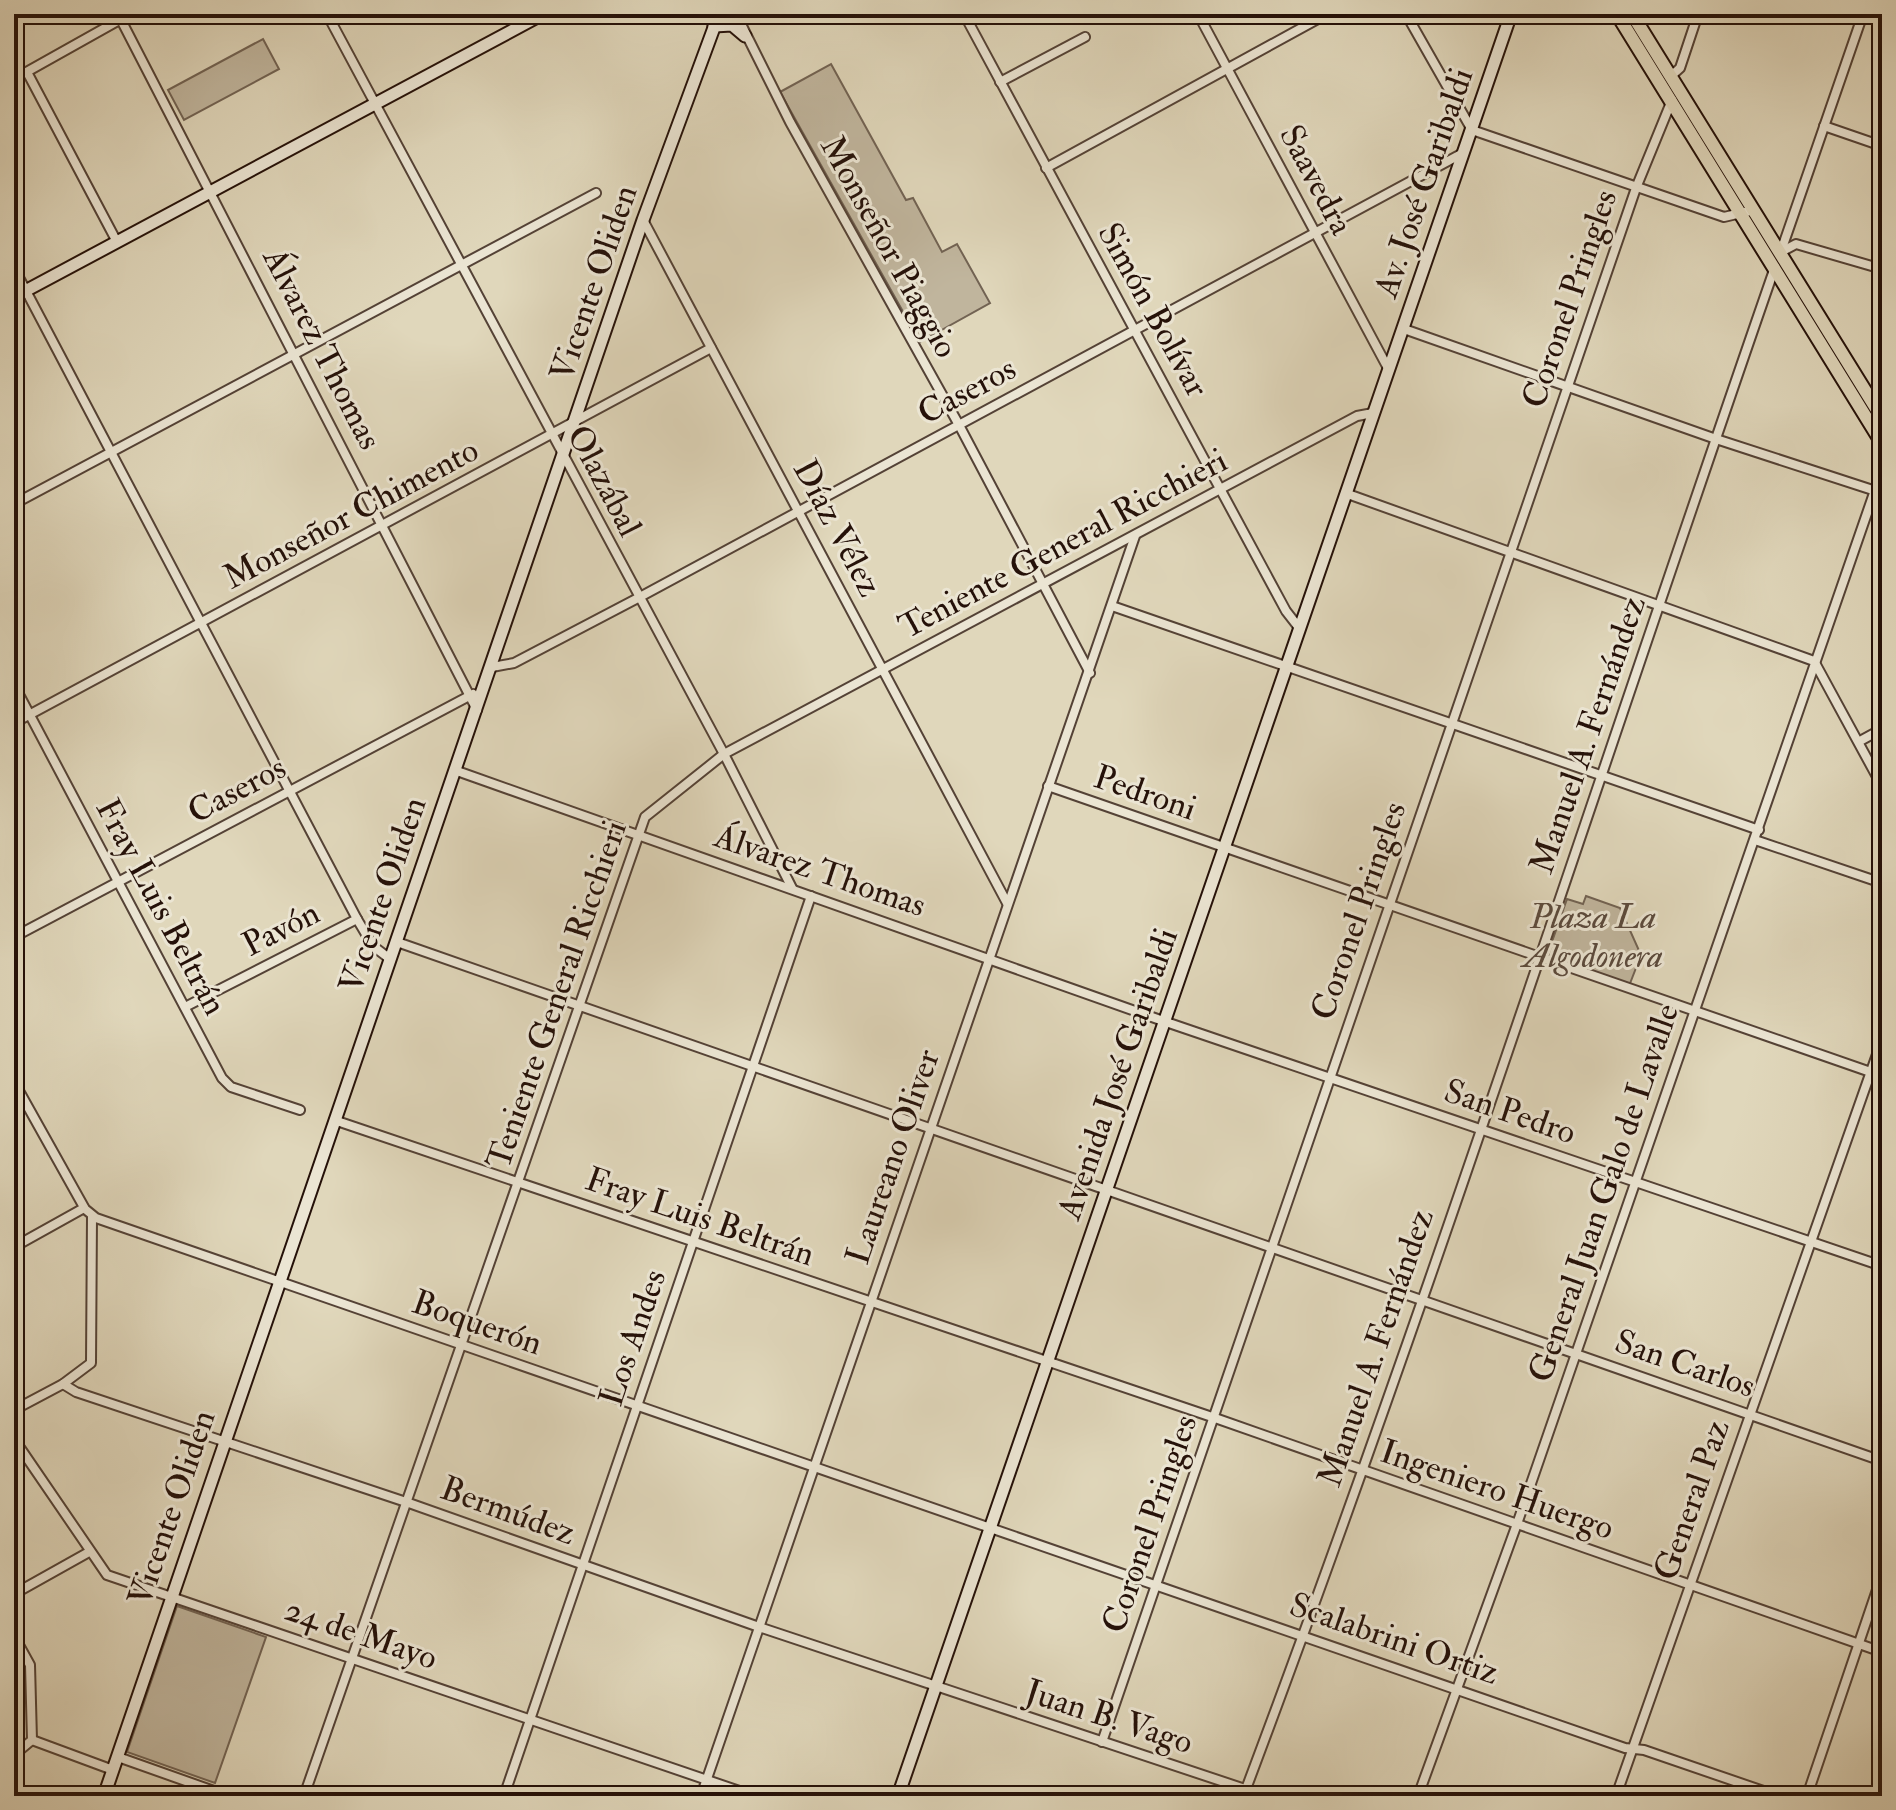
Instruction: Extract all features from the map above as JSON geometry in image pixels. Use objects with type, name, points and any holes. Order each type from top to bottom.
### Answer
[{"type":"main road","points":[[1617,14],[1882,443]]},
{"type":"main road","points":[[1632,14],[1882,418]]},
{"type":"street","points":[[14,79],[119,17],[130,14]]},
{"type":"street","name":"Olazábal","points":[[327,14],[563,460],[724,754],[792,888]]},
{"type":"street","name":"Vicente Oliden","points":[[104,1796],[643,220],[719,14]]},
{"type":"street","name":"Monseñor Piaggio","points":[[736,14],[849,230],[959,425],[1090,673]]},
{"type":"street","name":"Simón Bolívar","points":[[964,14],[1286,611],[1300,629]]},
{"type":"street","name":"Saavedra","points":[[1198,14],[1389,370]]},
{"type":"street","points":[[1046,168],[1327,14]]},
{"type":"street","points":[[1406,14],[1472,130],[1724,217],[1754,210]]},
{"type":"street","name":"Av. José Garibaldi","points":[[1389,370],[1511,14]]},
{"type":"street","points":[[1671,76],[1680,68],[1698,14]]},
{"type":"street","name":"Manuel A. Fernández","points":[[1246,1789],[1304,1635],[1421,1300],[1863,14]]},
{"type":"street","points":[[14,297],[538,15]]},
{"type":"street","name":"Álvarez Thomas","points":[[119,17],[477,710]]},
{"type":"street","points":[[714,26],[732,25],[745,36]]},
{"type":"street","points":[[1000,82],[1085,37]]},
{"type":"street","points":[[27,72],[117,242]]},
{"type":"street","name":"Coronel Pringles","points":[[1102,1742],[1636,188],[1672,100]]},
{"type":"street","points":[[1824,126],[1882,146]]},
{"type":"street","name":"Caseros","points":[[492,667],[514,663],[638,598],[1464,153]]},
{"type":"street","points":[[14,504],[596,193]]},
{"type":"street","name":"Díaz Vélez","points":[[643,220],[1007,903]]},
{"type":"street","points":[[1781,252],[1796,244],[1882,269]]},
{"type":"street","points":[[14,268],[357,919],[373,946],[390,959]]},
{"type":"street","points":[[1404,329],[1567,388],[1878,492]]},
{"type":"street","name":"Monseñor Chimento","points":[[14,723],[551,437],[711,348]]},
{"type":"street","name":"Avenida José Garibaldi","points":[[898,1796],[993,1528],[1389,370]]},
{"type":"street","name":"Teniente General Ricchieri","points":[[304,1796],[354,1659],[459,1345],[582,1005],[636,835],[645,817],[724,754],[1357,416],[1373,413]]},
{"type":"street","name":"General Juan Galo de Lavalle","points":[[1418,1796],[1517,1524],[1759,830],[1814,661],[1878,492],[1882,470]]},
{"type":"street","points":[[1345,493],[1660,603],[1814,661],[1882,786]]},
{"type":"street","name":"Laureano Oliver","points":[[701,1796],[1136,536]]},
{"type":"street","points":[[1112,606],[1759,830]]},
{"type":"street","name":"Fray Luis Beltrán","points":[[14,685],[226,1083],[300,1110]]},
{"type":"street","name":"Caseros","points":[[14,937],[484,688]]},
{"type":"street","points":[[1860,741],[1882,729]]},
{"type":"street","name":"Álvarez Thomas","points":[[457,771],[1166,1022]]},
{"type":"street","name":"Pedroni","points":[[1048,786],[1882,1076]]},
{"type":"street","points":[[1755,840],[1882,883]]},
{"type":"street","name":"Los Andes","points":[[504,1796],[811,896]]},
{"type":"street","name":"Pavón","points":[[185,1007],[357,919]]},
{"type":"street","name":"San Carlos","points":[[397,942],[1882,1461]]},
{"type":"street","name":"San Pedro","points":[[1166,1022],[1882,1266]]},
{"type":"street","name":"General Paz","points":[[1616,1796],[1882,1040]]},
{"type":"street","name":"Boquerón","points":[[14,1082],[84,1208],[92,1217],[993,1528]]},
{"type":"street","points":[[14,1105],[23,1100]]},
{"type":"street","name":"Fray Luis Beltrán","points":[[334,1120],[1049,1364]]},
{"type":"street","points":[[14,1247],[84,1208]]},
{"type":"street","points":[[14,1410],[87,1368],[93,1354],[92,1217]]},
{"type":"street","name":"Ingeniero Huergo","points":[[1049,1364],[1215,1418],[1882,1652]]},
{"type":"street","name":"Bermúdez","points":[[63,1384],[76,1392],[406,1502],[581,1566],[936,1687]]},
{"type":"street","name":"24 de Mayo","points":[[14,1439],[107,1575],[754,1796]]},
{"type":"street","name":"Scalabrini Ortiz","points":[[993,1528],[1778,1796]]},
{"type":"street","points":[[14,1594],[89,1552]]},
{"type":"street","points":[[1807,1796],[1882,1575]]},
{"type":"street","points":[[14,1636],[30,1665],[32,1740]]},
{"type":"street","name":"Juan B. Vago","points":[[936,1687],[1266,1796]]},
{"type":"street","points":[[14,1755],[32,1740]]},
{"type":"street","points":[[32,1740],[113,1770]]},
{"type":"street","points":[[118,1757],[228,1796]]},
{"type":"green space","points":[[263,39],[279,69],[184,120],[168,90]]},
{"type":"green space","points":[[831,64],[906,200],[913,198],[942,252],[957,244],[990,303],[920,342],[780,92]]},
{"type":"green space","name":"Plaza La Algodonera","points":[[1586,896],[1620,908],[1641,955],[1629,986],[1551,958],[1548,953],[1567,899],[1583,904]]},
{"type":"green space","points":[[177,1606],[266,1637],[215,1783],[127,1752]]}]
